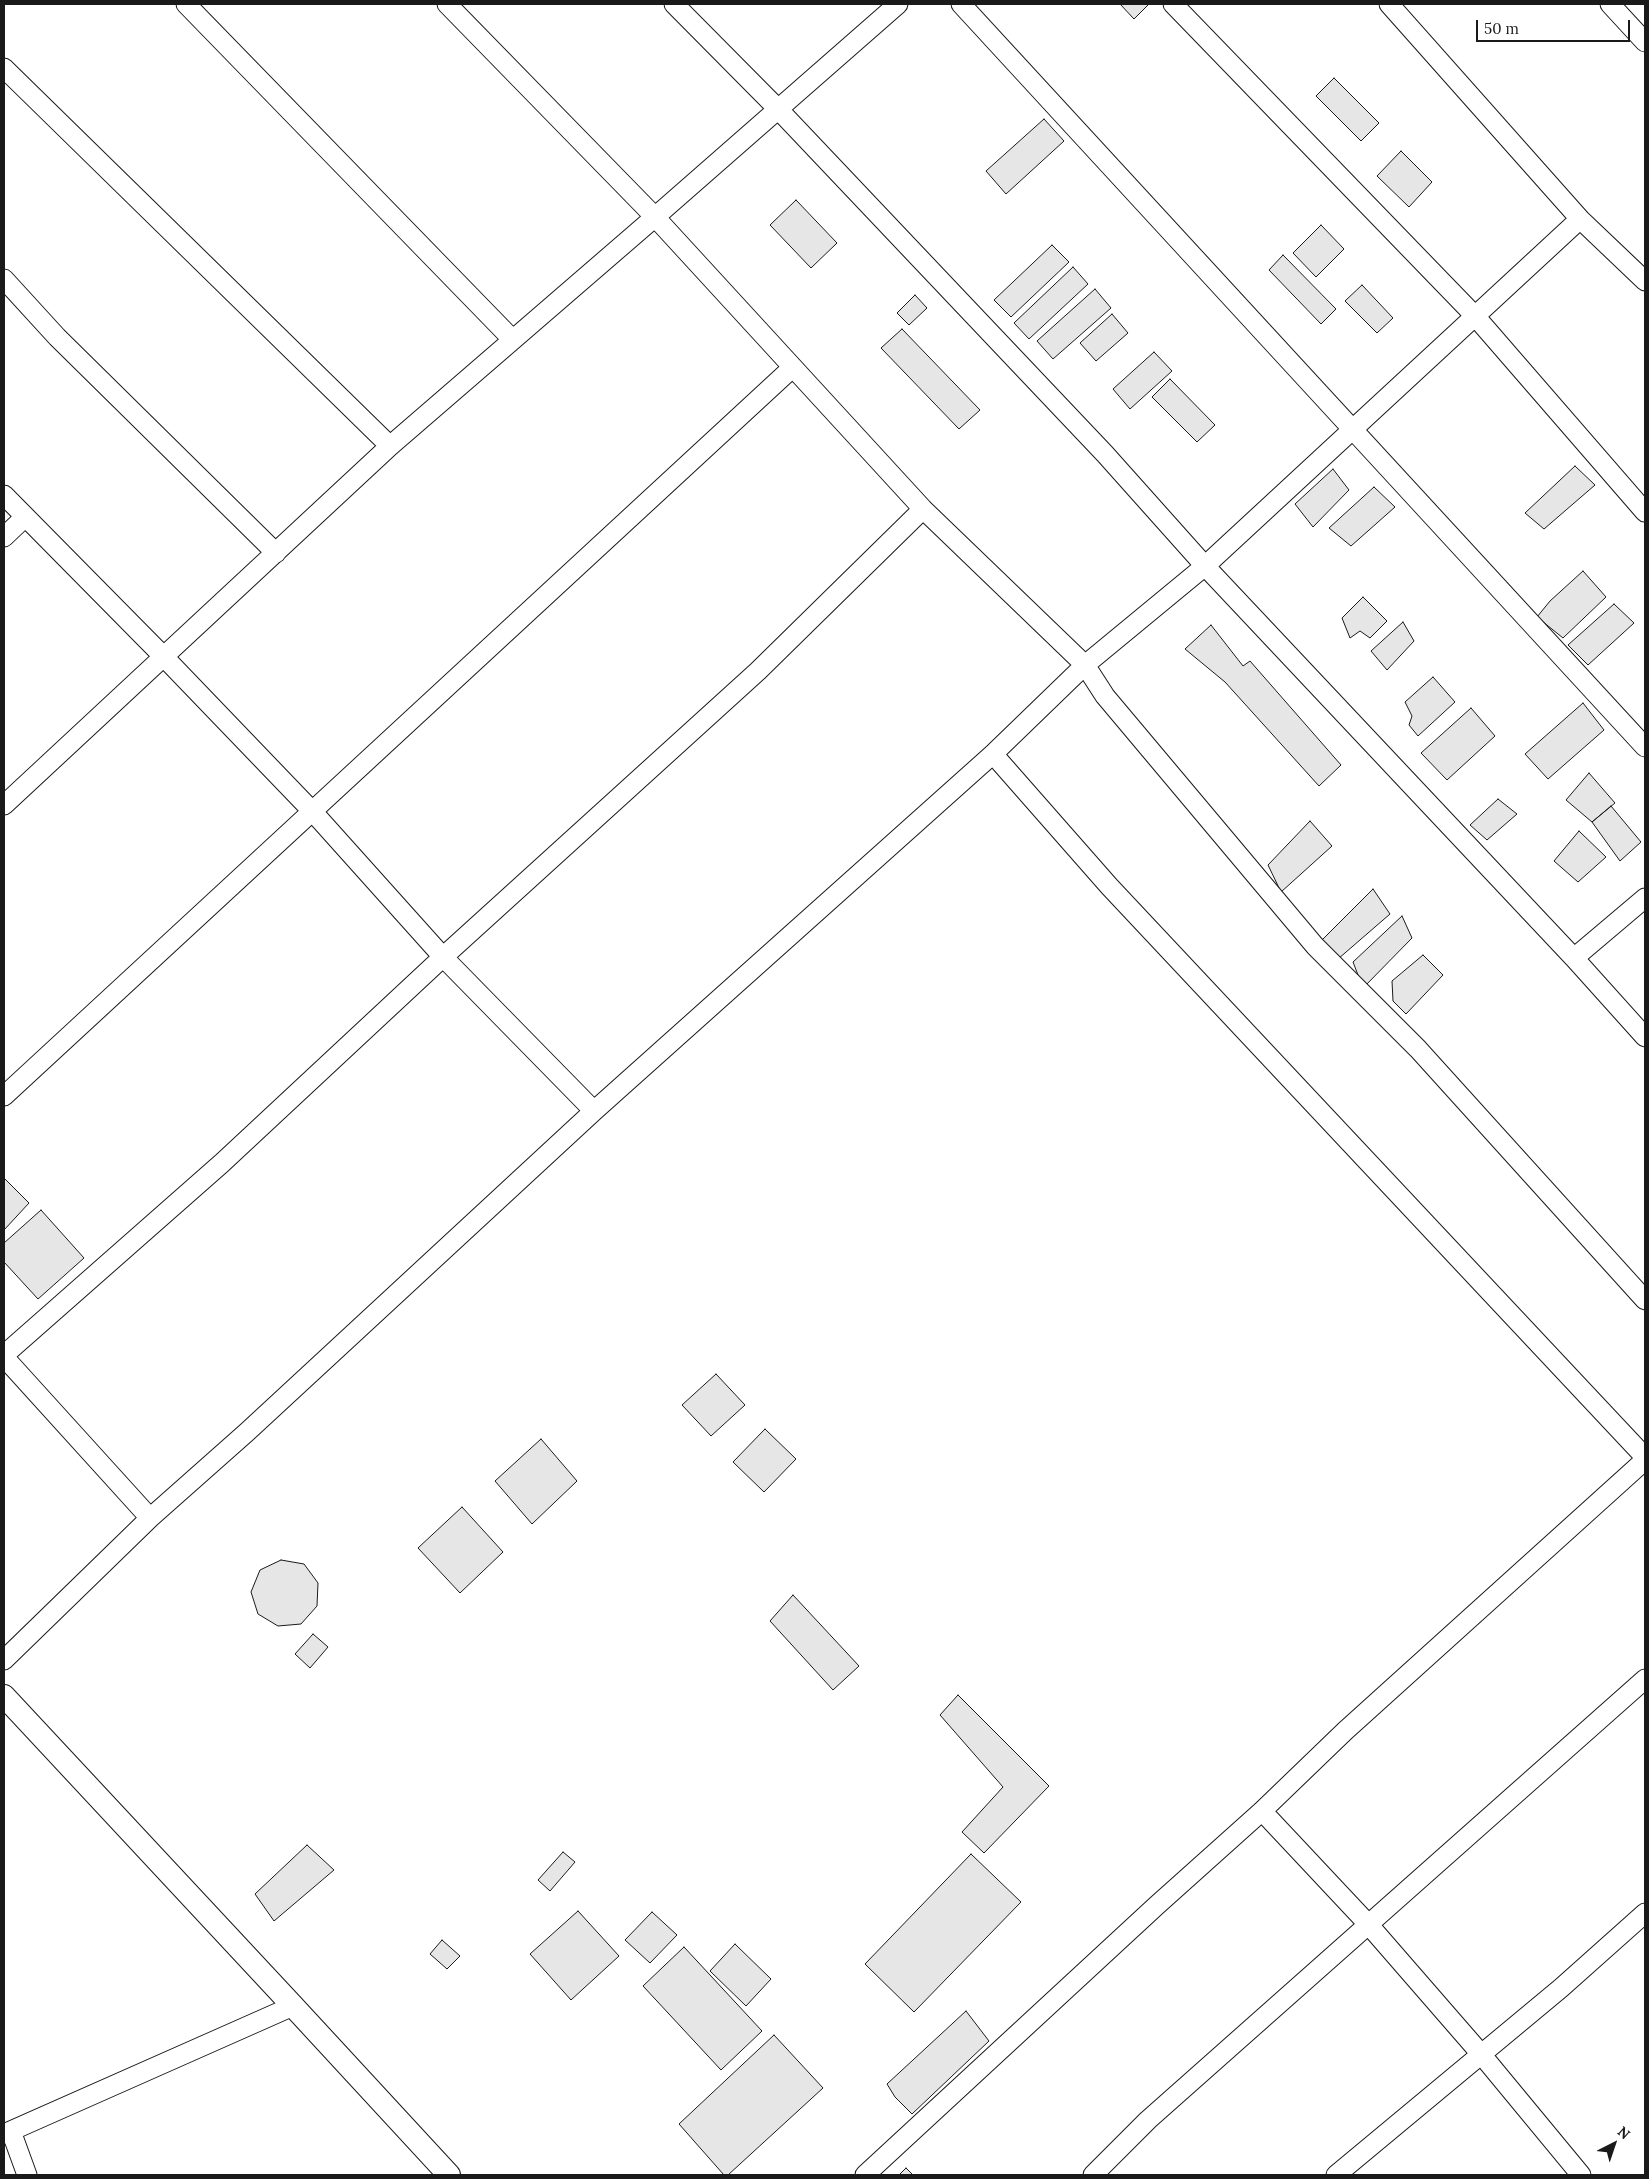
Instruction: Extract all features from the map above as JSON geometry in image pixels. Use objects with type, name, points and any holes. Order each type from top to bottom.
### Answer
[{"type":"street","points":[[186,4],[512,339]]},
{"type":"street","points":[[447,4],[655,217],[792,368],[924,509],[1085,664],[1105,696],[1316,946],[1418,1049],[1645,1300]]},
{"type":"street","points":[[674,4],[778,109],[1105,454],[1205,566],[1574,958],[1645,1037]]},
{"type":"street","points":[[4,805],[390,446],[898,4]]},
{"type":"street","points":[[961,4],[1645,747]]},
{"type":"street","points":[[1173,4],[1475,316],[1645,512]]},
{"type":"street","points":[[1388,4],[1580,219],[1645,281]]},
{"type":"street","points":[[1610,4],[1645,42]]},
{"type":"street","points":[[4,68],[390,446]]},
{"type":"street","points":[[4,1660],[150,1518],[247,1432],[594,1111],[993,754],[1085,664],[1205,566],[1580,219]]},
{"type":"street","points":[[4,280],[57,337],[276,553]]},
{"type":"street","points":[[4,1096],[792,368]]},
{"type":"street","points":[[4,495],[313,812],[443,957],[594,1111]]},
{"type":"street","points":[[150,1518],[4,1356],[222,1163],[443,957],[758,672],[924,509]]},
{"type":"street","points":[[4,537],[26,517]]},
{"type":"street","points":[[865,2175],[1156,1906],[1262,1811],[1345,1731],[1645,1458],[1109,886],[993,754]]},
{"type":"street","points":[[1574,958],[1645,898]]},
{"type":"street","points":[[1093,2175],[1148,2120],[1645,1680]]},
{"type":"street","points":[[4,1696],[449,2175]]},
{"type":"street","points":[[1262,1811],[1368,1924],[1482,2054],[1581,2175]]},
{"type":"street","points":[[1336,2175],[1561,1988],[1645,1913]]},
{"type":"street","points":[[28,2175],[7,2133],[293,2006]]},
{"type":"building","points":[[1120,4],[1149,4],[1134,19]]},
{"type":"building","points":[[1334,78],[1379,123],[1361,141],[1316,96]]},
{"type":"building","points":[[1044,119],[1064,141],[1006,194],[986,171]]},
{"type":"building","points":[[1401,151],[1432,182],[1409,207],[1377,176]]},
{"type":"building","points":[[796,200],[837,243],[811,268],[770,225]]},
{"type":"building","points":[[1321,225],[1344,249],[1316,277],[1293,253]]},
{"type":"building","points":[[1052,245],[1069,262],[1011,317],[994,300]]},
{"type":"building","points":[[1283,255],[1336,309],[1321,324],[1269,270]]},
{"type":"building","points":[[1073,267],[1088,284],[1029,339],[1014,323]]},
{"type":"building","points":[[1362,285],[1393,318],[1377,333],[1345,301]]},
{"type":"building","points":[[1095,289],[1111,308],[1053,359],[1037,341]]},
{"type":"building","points":[[915,295],[927,308],[909,325],[897,313]]},
{"type":"building","points":[[1112,314],[1128,333],[1096,361],[1080,343]]},
{"type":"building","points":[[902,329],[980,410],[959,429],[881,348]]},
{"type":"building","points":[[1154,352],[1172,371],[1130,409],[1113,389]]},
{"type":"building","points":[[1170,379],[1215,425],[1197,442],[1152,397]]},
{"type":"building","points":[[1575,466],[1595,485],[1544,529],[1525,513]]},
{"type":"building","points":[[1333,469],[1349,490],[1313,527],[1295,504]]},
{"type":"building","points":[[1374,487],[1395,507],[1351,546],[1329,528]]},
{"type":"building","points":[[1583,571],[1606,597],[1563,638],[1537,617],[1550,601]]},
{"type":"building","points":[[1363,597],[1387,621],[1370,638],[1360,631],[1350,638],[1342,618]]},
{"type":"building","points":[[1614,604],[1634,623],[1588,665],[1568,645]]},
{"type":"building","points":[[1403,622],[1414,641],[1387,670],[1371,651]]},
{"type":"building","points":[[1211,625],[1243,666],[1250,661],[1341,765],[1319,786],[1225,682],[1185,649]]},
{"type":"building","points":[[1433,677],[1455,702],[1418,736],[1409,725],[1412,716],[1405,702]]},
{"type":"building","points":[[1583,703],[1604,730],[1548,779],[1525,754]]},
{"type":"building","points":[[1471,708],[1495,736],[1447,780],[1421,753]]},
{"type":"building","points":[[1589,773],[1615,803],[1592,822],[1566,800]]},
{"type":"building","points":[[1498,799],[1517,814],[1487,840],[1470,825]]},
{"type":"building","points":[[1611,806],[1641,842],[1620,861],[1592,822]]},
{"type":"building","points":[[1310,821],[1332,846],[1281,892],[1268,865]]},
{"type":"building","points":[[1579,831],[1606,857],[1578,882],[1554,861]]},
{"type":"building","points":[[1373,889],[1390,914],[1338,959],[1322,940]]},
{"type":"building","points":[[1402,916],[1412,938],[1363,988],[1353,962]]},
{"type":"building","points":[[1423,955],[1443,975],[1406,1014],[1393,1001],[1392,981]]},
{"type":"building","points":[[4,1178],[29,1203],[4,1230]]},
{"type":"building","points":[[41,1210],[84,1258],[38,1299],[4,1262],[4,1243]]},
{"type":"building","points":[[716,1374],[745,1405],[711,1436],[682,1405]]},
{"type":"building","points":[[765,1429],[796,1459],[764,1492],[733,1462]]},
{"type":"building","points":[[541,1439],[577,1481],[532,1524],[495,1481]]},
{"type":"building","points":[[462,1507],[503,1552],[460,1593],[418,1548]]},
{"type":"building","points":[[281,1560],[304,1564],[318,1583],[317,1606],[301,1624],[278,1626],[258,1614],[251,1592],[260,1570]]},
{"type":"building","points":[[793,1595],[859,1666],[833,1690],[770,1621]]},
{"type":"building","points":[[313,1634],[328,1647],[310,1668],[295,1654]]},
{"type":"building","points":[[958,1695],[1049,1786],[984,1853],[962,1832],[1003,1787],[940,1715]]},
{"type":"building","points":[[307,1845],[334,1870],[274,1921],[255,1894]]},
{"type":"building","points":[[563,1852],[575,1862],[550,1891],[538,1880]]},
{"type":"building","points":[[971,1854],[1021,1902],[914,2012],[865,1964]]},
{"type":"building","points":[[578,1911],[619,1956],[571,2000],[530,1954]]},
{"type":"building","points":[[652,1912],[677,1935],[650,1963],[625,1940]]},
{"type":"building","points":[[442,1940],[460,1956],[447,1969],[430,1954]]},
{"type":"building","points":[[735,1944],[771,1979],[746,2006],[710,1971]]},
{"type":"building","points":[[684,1947],[762,2031],[721,2070],[643,1986]]},
{"type":"building","points":[[966,2011],[989,2041],[912,2114],[895,2097],[887,2084]]},
{"type":"building","points":[[774,2035],[823,2088],[728,2175],[724,2175],[679,2124]]},
{"type":"building","points":[[906,2168],[913,2175],[899,2175]]}]
